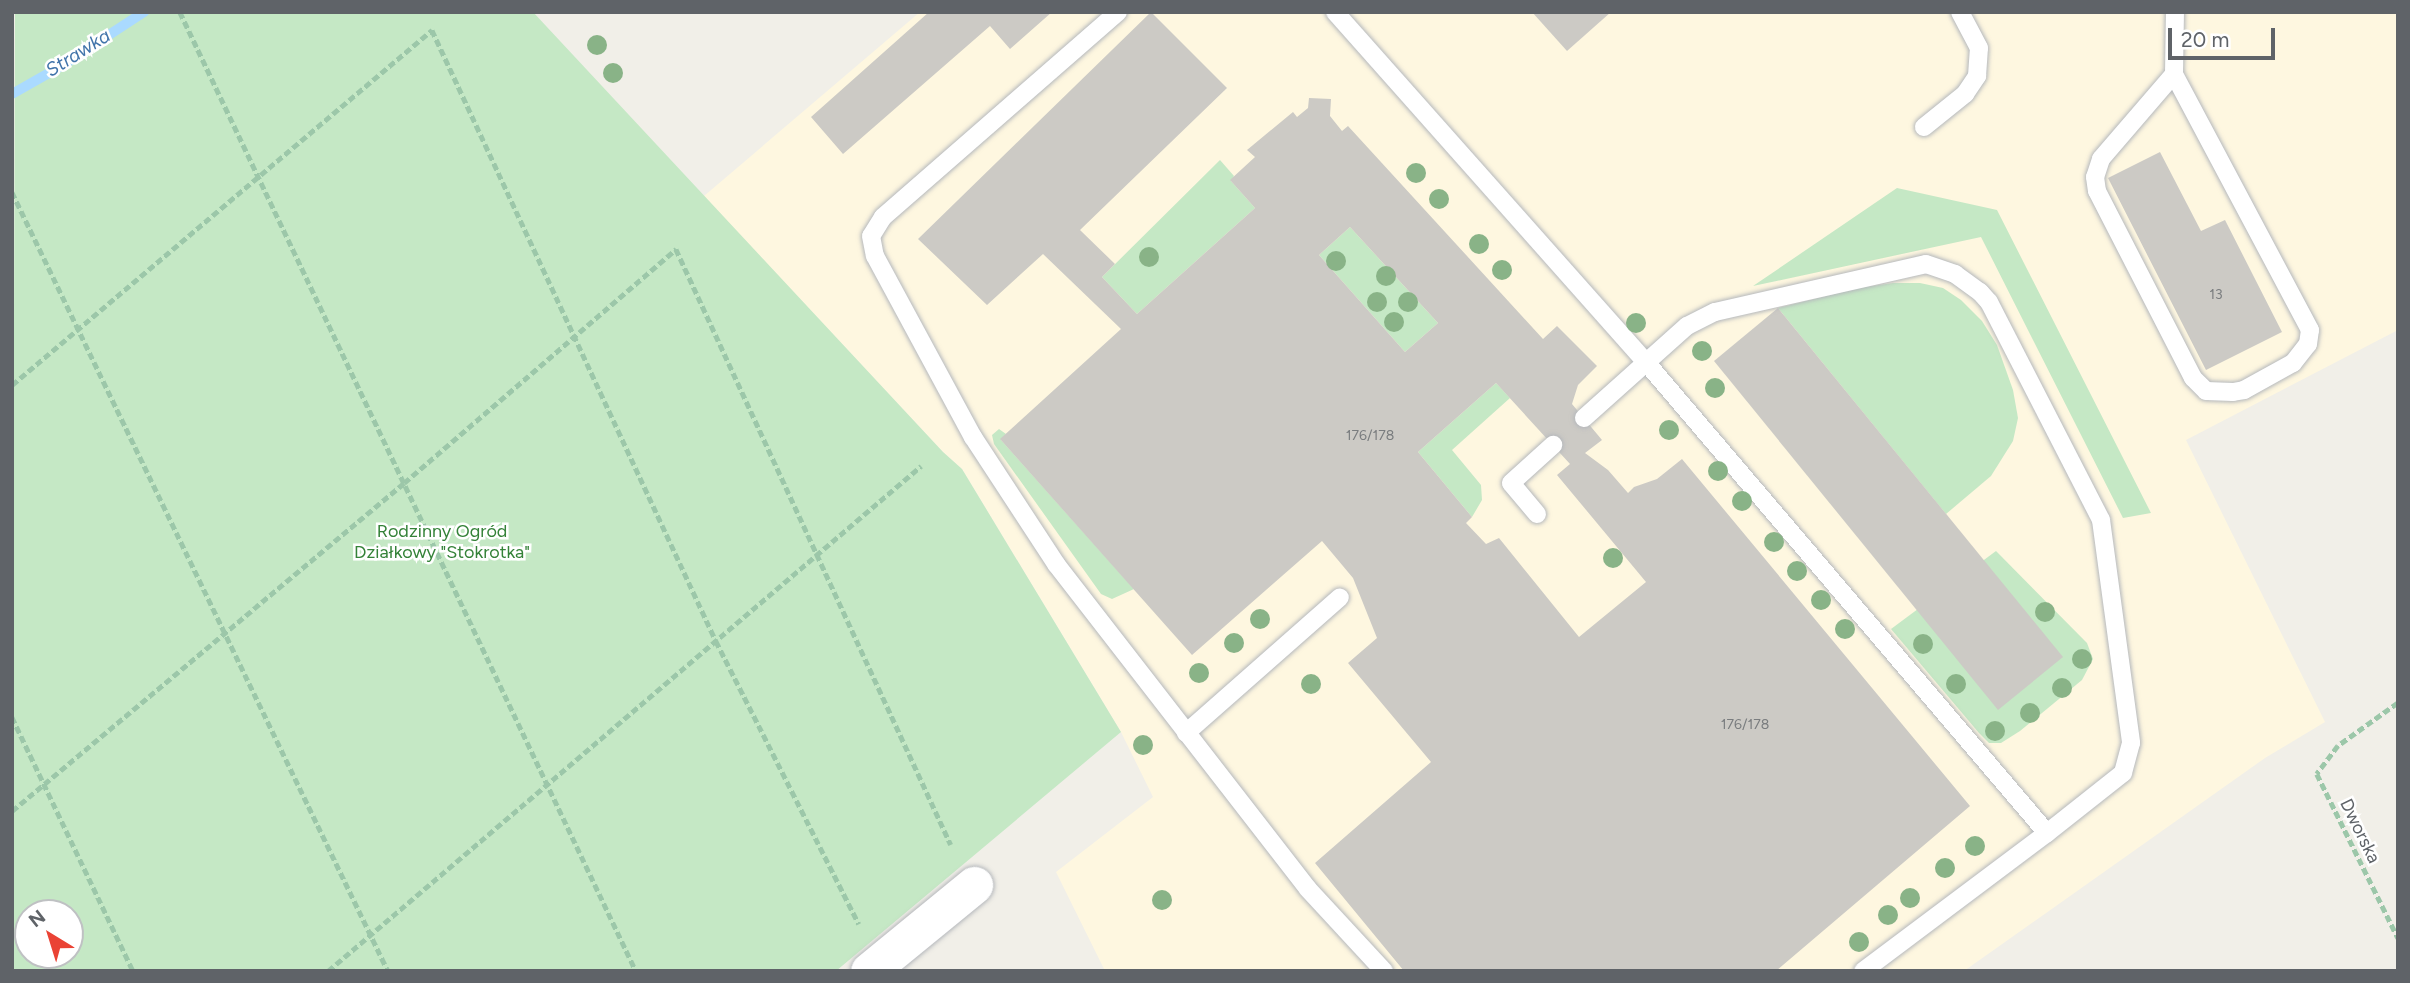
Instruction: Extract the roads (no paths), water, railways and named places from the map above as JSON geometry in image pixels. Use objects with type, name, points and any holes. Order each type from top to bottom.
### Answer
[{"type":"street","points":[[869,971],[974,885]]},
{"type":"lane","points":[[1118,12],[883,218],[873,230],[872,245],[880,268],[973,437],[1056,565],[1308,890],[1384,971]]},
{"type":"lane","points":[[1335,12],[1645,361],[2047,833]]},
{"type":"lane","points":[[1924,127],[1965,94],[1978,76],[1979,48],[1960,12]]},
{"type":"lane","points":[[2174,74],[2101,159],[2095,177],[2097,191],[2193,378],[2206,391],[2233,393],[2244,390],[2293,363],[2308,344],[2310,330],[2174,74],[2175,12]]},
{"type":"lane","points":[[1584,418],[1687,326],[1715,312],[1926,264],[1968,281],[1989,302],[2101,520],[2131,743],[2123,773],[1863,971]]},
{"type":"lane","points":[[1537,514],[1510,483],[1553,445]]},
{"type":"lane","points":[[1186,733],[1340,597]]},
{"type":"waterway","name":"Strawka","points":[[12,94],[63,65],[144,12]]},
{"type":"park label","name":"Rodzinny Ogród Działkowy \"Stokrotka\"","points":[[442,542]]}]
